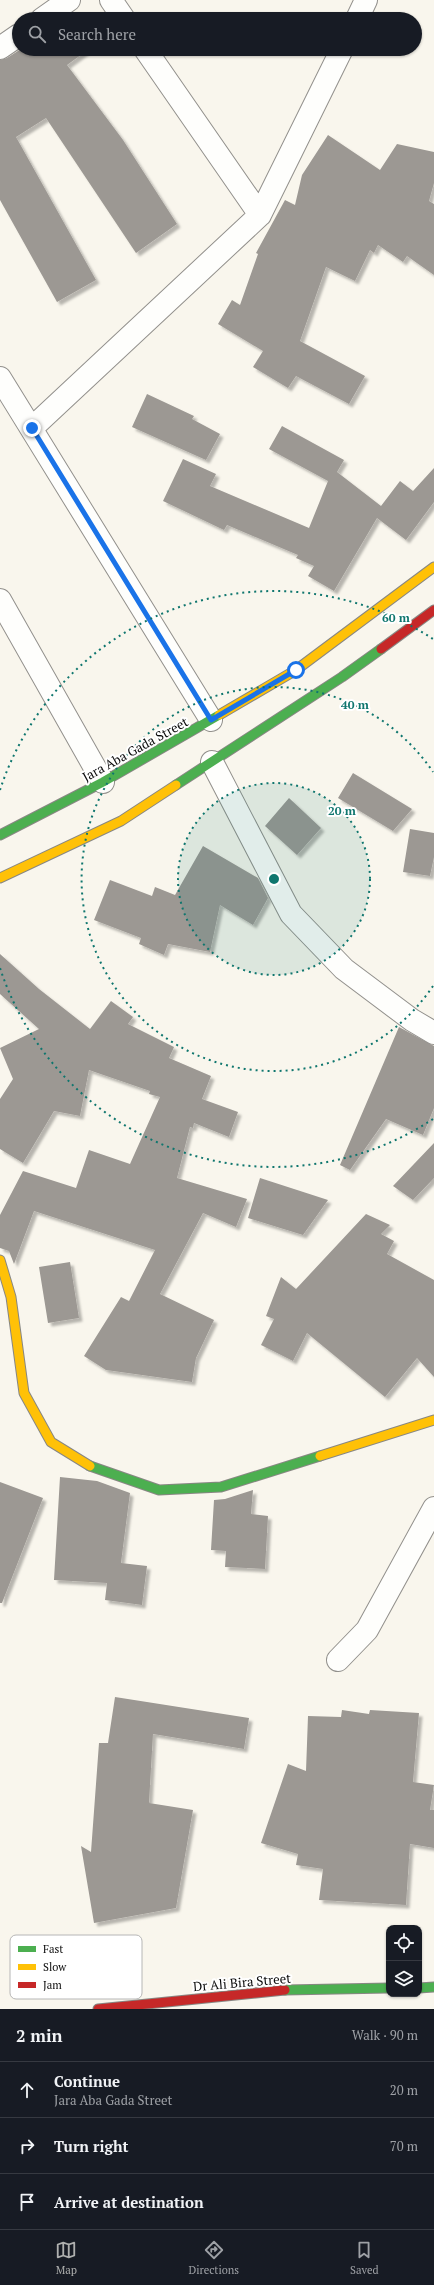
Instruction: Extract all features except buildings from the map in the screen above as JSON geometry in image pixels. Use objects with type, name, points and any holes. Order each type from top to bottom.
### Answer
[{"type":"main road","name":"Jara Aba Gada Street","points":[[0,835],[103,782],[296,670],[434,567]]},
{"type":"main road","points":[[0,878],[121,821],[342,677],[434,610]]},
{"type":"main road","points":[[0,1260],[11,1297],[24,1393],[51,1442],[88,1465],[159,1490],[221,1487],[434,1420]]},
{"type":"main road","points":[[422,1988],[434,1987]]},
{"type":"main road","name":"Dr Ali Bira Street","points":[[98,2009],[291,1989],[386,1988]]},
{"type":"street","points":[[52,12],[69,0]]},
{"type":"street","points":[[111,0],[119,12]]},
{"type":"street","points":[[360,12],[366,0]]},
{"type":"street","points":[[0,48],[12,40]]},
{"type":"street","points":[[150,56],[260,215]]},
{"type":"street","points":[[32,428],[260,215],[339,56]]},
{"type":"street","points":[[0,378],[211,720]]},
{"type":"street","points":[[0,600],[103,782]]},
{"type":"street","points":[[212,762],[290,914],[344,969],[412,1020],[434,1033]]},
{"type":"street","points":[[338,1660],[367,1630],[434,1508]]},
{"type":"traffic: fast","points":[[176,785],[342,677],[381,649]]},
{"type":"traffic: fast","points":[[0,835],[103,782],[219,715]]},
{"type":"traffic: fast","points":[[90,1466],[159,1490],[221,1487],[320,1456]]},
{"type":"traffic: fast","points":[[422,1988],[434,1987]]},
{"type":"traffic: fast","points":[[285,1990],[386,1988]]},
{"type":"traffic: slow","points":[[219,715],[296,670],[434,567]]},
{"type":"traffic: slow","points":[[0,878],[121,821],[176,785]]},
{"type":"traffic: slow","points":[[0,1260],[11,1297],[24,1393],[51,1442],[90,1466]]},
{"type":"traffic: slow","points":[[320,1456],[434,1420]]},
{"type":"traffic: jam","points":[[381,649],[434,610]]},
{"type":"traffic: jam","points":[[98,2009],[285,1990]]},
{"type":"route","points":[[32,428],[211,720],[296,670]]}]
